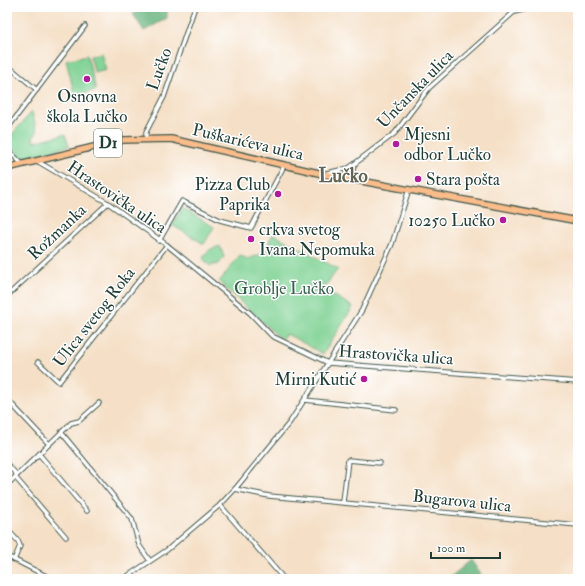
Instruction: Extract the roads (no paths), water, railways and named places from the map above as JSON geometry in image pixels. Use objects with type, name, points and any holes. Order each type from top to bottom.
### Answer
[{"type":"main road","name":"Puškarićeva ulica","points":[[7,168],[123,140],[146,138],[179,140],[323,174],[578,221]]},
{"type":"street","name":"Lučko","points":[[146,138],[146,132],[164,97],[195,7]]},
{"type":"street","name":"Unčanska ulica","points":[[323,174],[341,171],[355,163],[395,133],[429,88],[514,12],[516,7]]},
{"type":"street","points":[[514,12],[535,7]]},
{"type":"street","points":[[7,129],[85,26]]},
{"type":"street","points":[[7,65],[37,90]]},
{"type":"street","points":[[7,149],[22,164]]},
{"type":"street","name":"Hrastovička ulica","points":[[36,160],[108,203],[167,246],[246,310],[272,336],[328,363],[578,382]]},
{"type":"street","points":[[354,179],[352,172],[355,163]]},
{"type":"street","points":[[159,241],[182,201],[220,220],[251,228],[284,166]]},
{"type":"street","points":[[122,579],[167,550],[220,505],[235,490],[286,426],[305,400],[362,310],[383,267],[392,244],[408,189]]},
{"type":"street","name":"Rožmanka","points":[[7,296],[108,203]]},
{"type":"street","name":"Ulica svetog Roka","points":[[38,362],[59,382],[167,246]]},
{"type":"street","points":[[7,399],[49,444]]},
{"type":"street","points":[[305,400],[396,410]]},
{"type":"street","points":[[7,485],[71,423],[79,421],[99,403]]},
{"type":"street","points":[[61,432],[132,519],[139,545],[150,561]]},
{"type":"street","points":[[39,454],[87,511]]},
{"type":"street","points":[[343,502],[348,460],[380,463]]},
{"type":"street","points":[[7,464],[66,537]]},
{"type":"street","name":"Bugarova ulica","points":[[235,490],[269,496],[578,524]]},
{"type":"street","points":[[220,505],[284,579]]},
{"type":"street","points":[[7,529],[18,541],[20,546],[14,560]]},
{"type":"street","points":[[7,556],[52,579]]},
{"type":"place","name":"Osnovna škola Lučko","points":[[87,79]]},
{"type":"place","name":"Mjesni odbor Lučko","points":[[396,144]]},
{"type":"place","name":"Stara pošta","points":[[418,179]]},
{"type":"place","name":"Pizza Club Paprika","points":[[278,194]]},
{"type":"place","name":"10250 Lučko","points":[[503,220]]},
{"type":"place","name":"crkva svetog Ivana Nepomuka","points":[[251,239]]},
{"type":"place","name":"Mirni Kutić","points":[[364,379]]},
{"type":"district","name":"Lučko","points":[[343,176]]},
{"type":"park label","name":"Groblje Lučko","points":[[284,288]]}]
